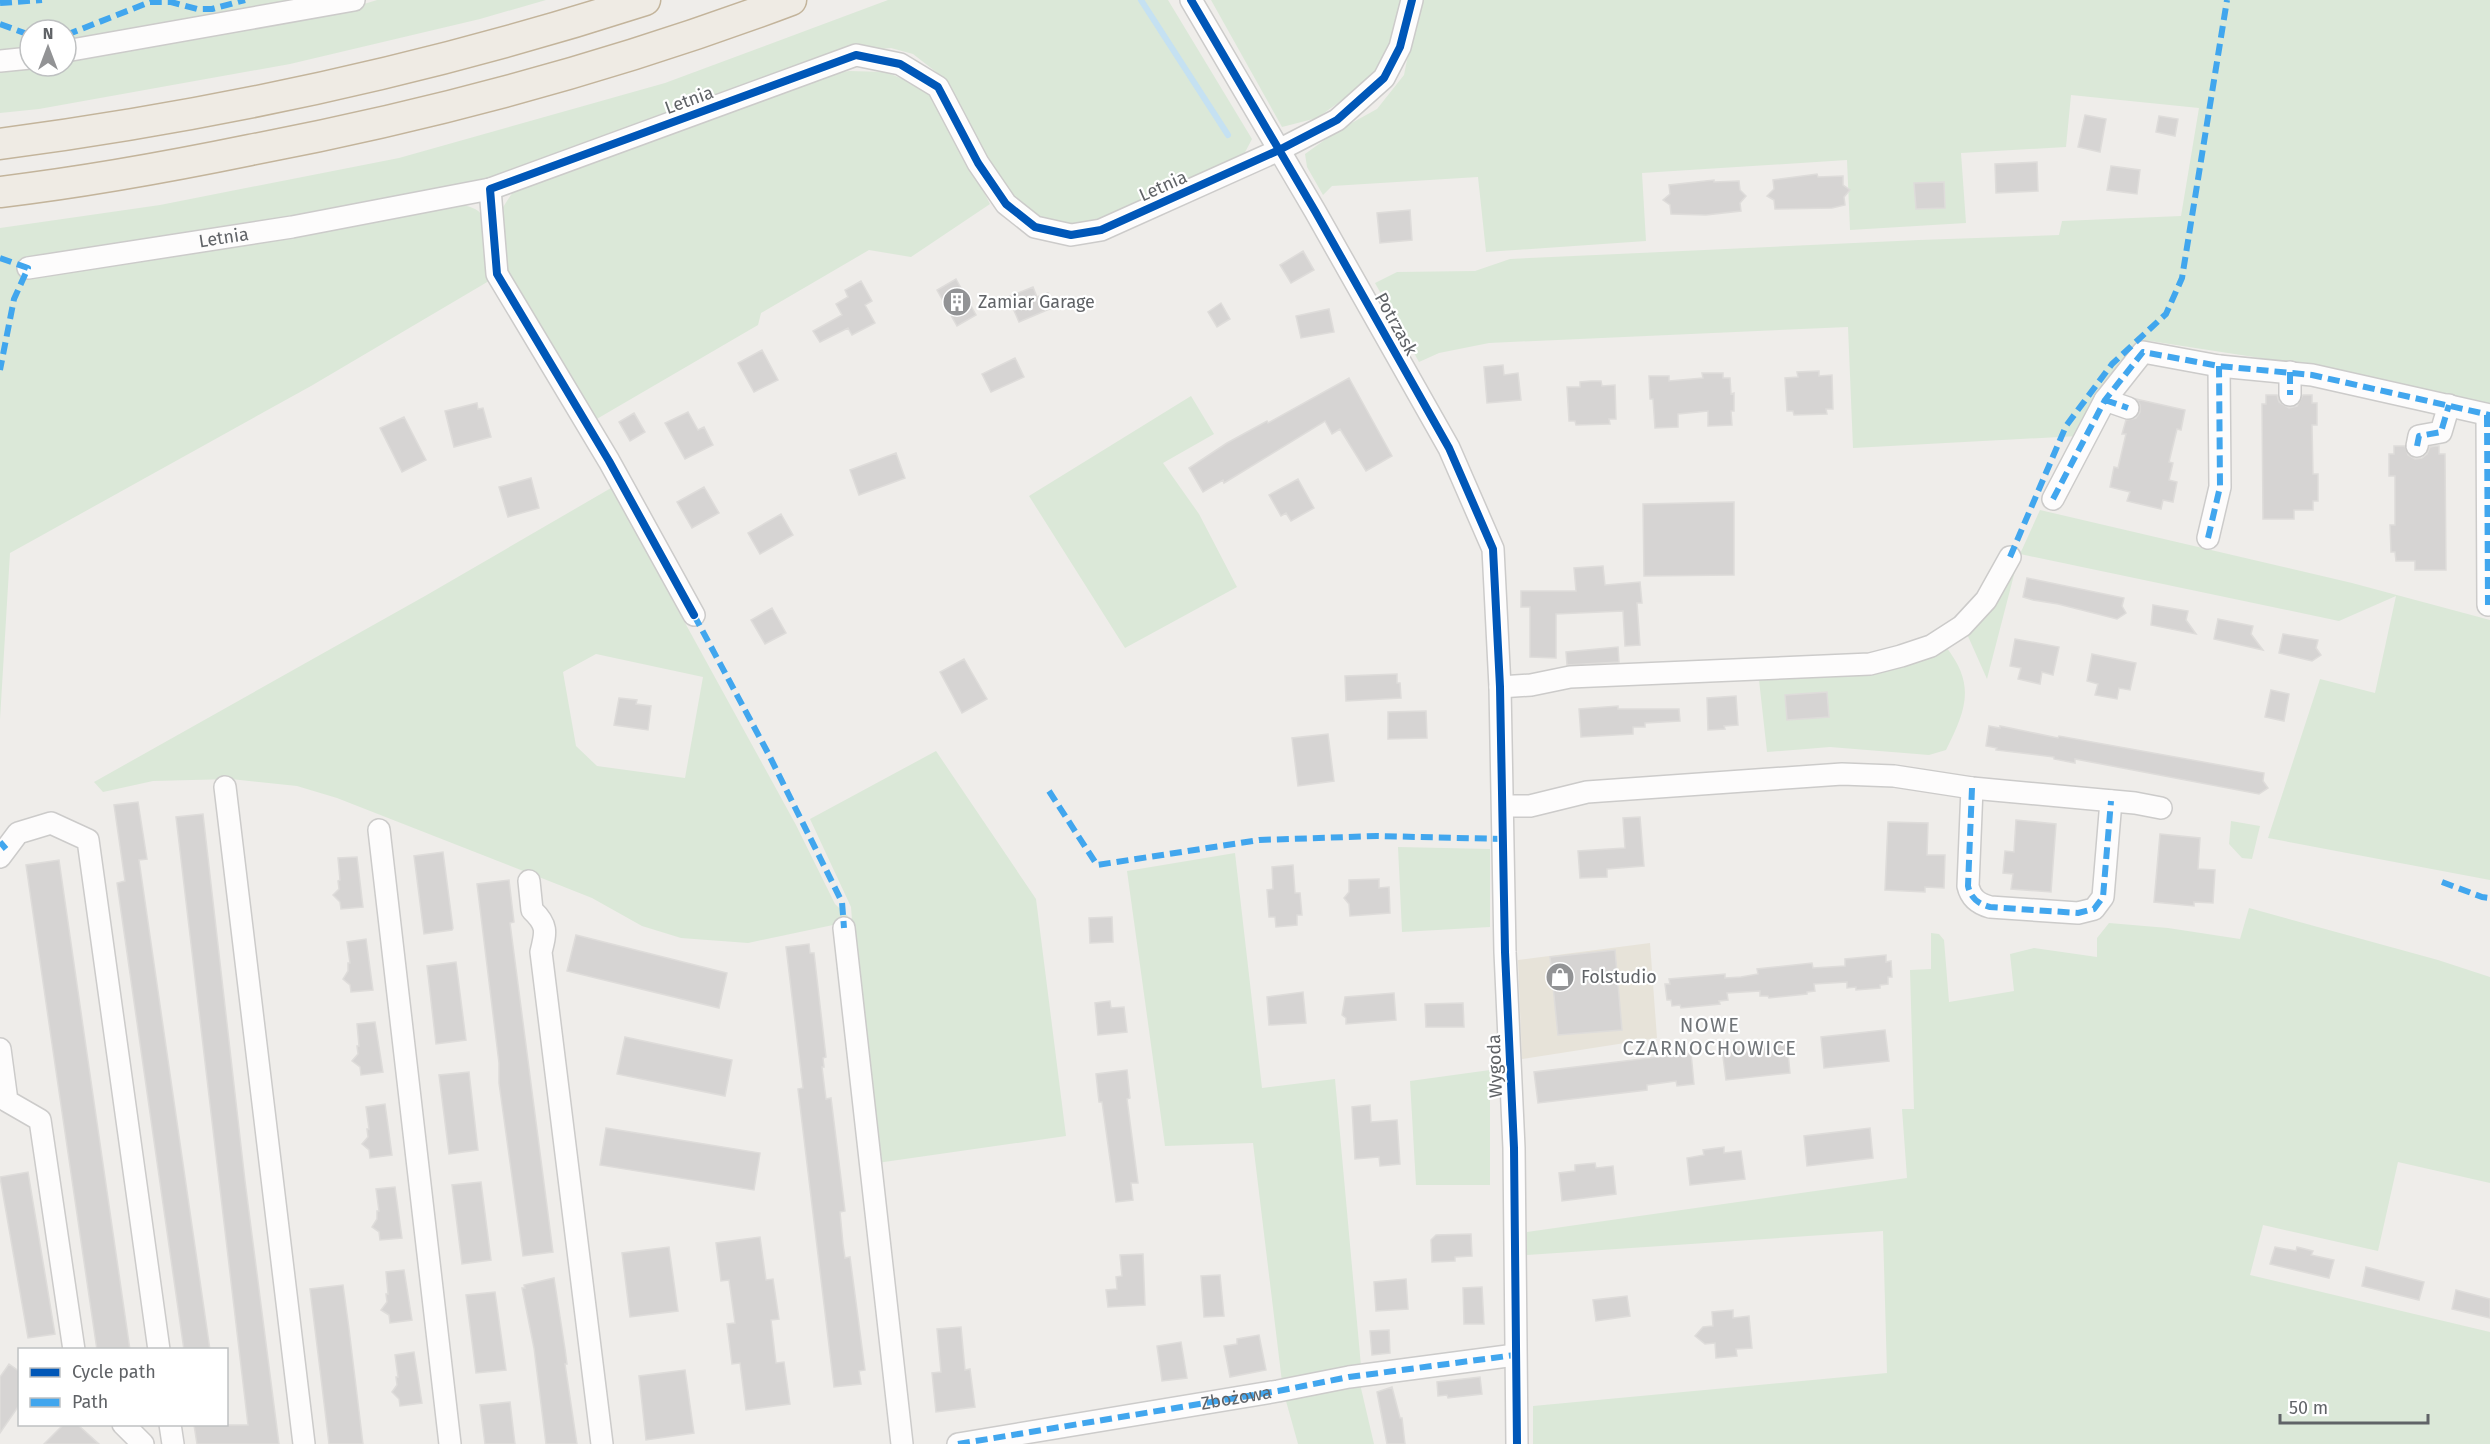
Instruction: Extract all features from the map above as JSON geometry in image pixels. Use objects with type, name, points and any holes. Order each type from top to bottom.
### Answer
[{"type":"highway","points":[[0,144],[158,120],[309,91],[471,52],[645,0]]},
{"type":"highway","points":[[0,192],[171,165],[378,123],[663,45],[790,0]]},
{"type":"street","points":[[78,49],[354,0]]},
{"type":"street","name":"Potrzask","points":[[1191,0],[1449,448],[1493,549],[1500,687]]},
{"type":"street","name":"Letnia","points":[[28,268],[292,227],[490,189],[856,55],[900,64],[938,87],[983,171],[1006,204],[1035,227],[1071,235],[1101,230],[1279,150],[1337,120],[1384,78],[1400,47],[1412,0]]},
{"type":"street","points":[[0,62],[18,60]]},
{"type":"street","points":[[490,189],[497,274],[609,461],[694,615]]},
{"type":"street","points":[[2053,499],[2105,400],[2143,352],[2219,366],[2290,372],[2449,405],[2488,415],[2488,605]]},
{"type":"street","points":[[2208,538],[2220,487],[2219,366]]},
{"type":"street","points":[[2290,372],[2290,395]]},
{"type":"street","points":[[2105,400],[2128,408]]},
{"type":"street","points":[[2416,446],[2419,436],[2441,432],[2449,405]]},
{"type":"street","points":[[1500,687],[1531,685],[1570,677],[1870,664],[1931,646],[1962,626],[1986,600],[2010,557]]},
{"type":"street","name":"Wygoda","points":[[1500,687],[1506,952],[1514,1148],[1517,1444]]},
{"type":"street","points":[[1504,806],[1530,806],[1587,792],[1842,774],[1894,776],[1972,788],[2161,808]]},
{"type":"street","points":[[225,787],[303,1444]]},
{"type":"street","points":[[1972,788],[1968,886],[1974,899],[1990,908],[2078,913],[2094,909],[2103,897],[2111,801]]},
{"type":"street","points":[[0,857],[18,833],[51,824],[88,840],[159,1348]]},
{"type":"street","points":[[379,830],[450,1444]]},
{"type":"street","points":[[529,881],[532,910],[543,920],[545,935],[541,952],[602,1444]]},
{"type":"street","points":[[844,928],[901,1440]]},
{"type":"street","points":[[0,1049],[7,1101],[40,1120],[74,1348]]},
{"type":"street","name":"Zbożowa","points":[[958,1444],[1278,1391],[1348,1377],[1515,1355]]},
{"type":"street","points":[[124,1426],[143,1444]]},
{"type":"street","points":[[170,1426],[173,1444]]},
{"type":"shaded area","points":[[1650,943],[1657,1038],[1522,1059],[1518,960]]},
{"type":"green space","points":[[0,0],[291,0],[233,10],[219,18],[78,43],[78,18],[18,18],[18,53],[0,55]]},
{"type":"green space","points":[[377,0],[546,0],[480,19],[290,64],[39,109],[0,113],[0,66],[18,66],[18,78],[78,78],[78,54]]},
{"type":"green space","points":[[888,0],[1168,0],[1252,139],[1242,158],[1097,224],[1052,224],[1016,204],[999,182],[940,75],[913,54],[891,48],[860,51],[780,74],[480,181],[453,203],[480,212],[485,253],[494,278],[311,386],[10,553],[0,719],[0,228],[160,205],[399,158],[665,83]]},
{"type":"green space","points":[[1211,0],[1402,0],[1388,57],[1362,86],[1317,118],[1282,127]]},
{"type":"green space","points":[[1419,0],[2490,0],[2490,406],[2344,371],[2150,341],[2092,408],[2078,436],[1853,448],[1848,327],[1489,343],[1439,353],[1419,362],[1375,283],[1397,272],[1475,271],[1510,259],[2059,235],[2062,221],[2181,216],[2199,108],[2071,95],[2066,147],[1961,153],[1966,223],[1850,230],[1847,160],[1642,173],[1646,241],[1486,252],[1478,177],[1332,186],[1323,195],[1307,167],[1305,154],[1337,131],[1377,109],[1404,75]]},
{"type":"green space","points":[[849,71],[886,72],[919,86],[938,103],[990,204],[911,257],[869,250],[761,313],[758,325],[595,420],[502,261],[500,212],[514,190],[819,76]]},
{"type":"green space","points":[[1191,396],[1214,434],[1163,463],[1199,514],[1237,587],[1125,648],[1029,496]]},
{"type":"green space","points":[[611,488],[796,825],[835,904],[852,920],[851,907],[810,819],[936,751],[1036,899],[1066,1136],[877,1163],[852,921],[748,943],[681,938],[642,926],[592,898],[337,798],[297,786],[231,779],[153,781],[103,792],[94,782],[425,596]],"holes":[[[596,654],[703,677],[685,778],[597,766],[576,746],[563,672]]]},
{"type":"green space","points":[[2040,510],[2352,583],[2490,620],[2490,880],[2268,838],[2320,679],[2375,693],[2396,596],[2339,621],[2020,554]]},
{"type":"green space","points":[[2016,567],[1987,679],[1967,634]]},
{"type":"green space","points":[[1946,647],[1961,674],[1965,698],[1959,722],[1946,750],[1929,755],[1830,747],[1767,752],[1759,680],[1873,667]]},
{"type":"green space","points":[[2231,821],[2260,826],[2252,859],[2242,858],[2229,844]]},
{"type":"green space","points":[[1398,847],[1490,849],[1490,927],[1402,932]]},
{"type":"green space","points":[[1235,853],[1262,1088],[1335,1079],[1361,1366],[1282,1382],[1253,1143],[1165,1146],[1127,871]]},
{"type":"green space","points":[[2249,908],[2438,960],[2490,977],[2490,1183],[2398,1162],[2378,1251],[2263,1225],[2250,1275],[2490,1332],[2490,1444],[1533,1444],[1533,1406],[1887,1373],[1883,1231],[1527,1255],[1527,1232],[1907,1178],[1902,1109],[1914,1109],[1910,970],[1931,969],[1931,933],[1939,934],[1944,940],[1949,1002],[2014,991],[2010,954],[2034,948],[2097,957],[2097,938],[2109,923],[2168,928],[2240,939]]},
{"type":"green space","points":[[1490,1070],[1490,1185],[1416,1185],[1410,1081]]},
{"type":"green space","points":[[1360,1384],[1374,1444],[1298,1444],[1286,1401]]},
{"type":"building","points":[[2085,115],[2106,119],[2100,152],[2078,147]]},
{"type":"building","points":[[2159,116],[2178,119],[2175,136],[2156,132]]},
{"type":"building","points":[[2037,162],[2038,191],[1996,193],[1995,164]]},
{"type":"building","points":[[2111,166],[2140,170],[2137,194],[2107,190]]},
{"type":"building","points":[[1817,174],[1818,177],[1843,176],[1843,185],[1850,190],[1844,197],[1845,205],[1832,208],[1775,209],[1774,200],[1767,196],[1774,189],[1773,180]]},
{"type":"building","points":[[1714,180],[1714,182],[1739,181],[1740,190],[1746,196],[1740,203],[1741,211],[1706,215],[1671,214],[1670,205],[1663,200],[1670,194],[1669,185]]},
{"type":"building","points":[[1944,182],[1945,208],[1916,209],[1914,183]]},
{"type":"building","points":[[1410,210],[1412,240],[1380,243],[1377,213]]},
{"type":"building","points":[[1303,251],[1314,270],[1291,283],[1280,265]]},
{"type":"building","name":"Zamiar Garage","points":[[956,279],[976,315],[957,326],[937,290]]},
{"type":"building","points":[[861,281],[872,301],[865,305],[875,323],[852,335],[848,328],[820,342],[813,331],[842,315],[836,304],[848,297],[845,290]]},
{"type":"building","points":[[1033,287],[1037,297],[1048,293],[1054,307],[1019,322],[1008,297]]},
{"type":"building","points":[[1221,303],[1230,319],[1217,327],[1208,312]]},
{"type":"building","points":[[1329,309],[1334,332],[1301,338],[1296,316]]},
{"type":"building","points":[[762,350],[778,380],[754,392],[738,363]]},
{"type":"building","points":[[1015,358],[1024,377],[991,392],[982,374]]},
{"type":"building","points":[[1503,365],[1504,375],[1518,373],[1521,400],[1487,403],[1484,367]]},
{"type":"building","points":[[1819,371],[1819,376],[1832,375],[1833,409],[1826,409],[1827,414],[1794,415],[1793,411],[1787,411],[1785,378],[1798,377],[1797,372]]},
{"type":"building","points":[[1702,373],[1723,373],[1723,378],[1730,378],[1731,394],[1734,393],[1734,411],[1731,411],[1732,425],[1708,426],[1708,411],[1678,414],[1678,427],[1655,428],[1649,376],[1669,376],[1669,381],[1703,378]]},
{"type":"building","points":[[1349,378],[1392,456],[1366,471],[1340,429],[1332,434],[1325,421],[1224,483],[1223,480],[1203,492],[1189,468],[1227,443]]},
{"type":"building","points":[[1601,381],[1602,386],[1615,385],[1616,419],[1609,419],[1610,424],[1576,425],[1575,421],[1569,421],[1567,387],[1580,387],[1580,382]]},
{"type":"building","points":[[2266,395],[2277,395],[2279,402],[2289,408],[2297,406],[2303,395],[2312,395],[2312,403],[2317,403],[2317,425],[2312,425],[2313,474],[2318,474],[2318,501],[2313,501],[2313,510],[2294,510],[2294,519],[2263,519],[2262,404],[2266,404]]},
{"type":"building","points":[[2136,399],[2185,410],[2181,430],[2177,429],[2169,462],[2173,463],[2169,480],[2177,482],[2173,502],[2163,500],[2161,509],[2127,501],[2130,492],[2110,487],[2114,467],[2118,468],[2126,434],[2122,434],[2126,420],[2136,418],[2140,412],[2140,405]]},
{"type":"building","points":[[477,403],[478,409],[483,408],[491,437],[454,447],[445,411]]},
{"type":"building","points":[[688,412],[698,430],[704,427],[713,445],[685,459],[665,423]]},
{"type":"building","points":[[634,413],[645,432],[630,441],[619,422]]},
{"type":"building","points":[[404,417],[426,460],[402,472],[380,428]]},
{"type":"building","points":[[2394,446],[2405,446],[2408,455],[2415,459],[2422,458],[2430,447],[2435,446],[2439,446],[2439,454],[2445,454],[2446,570],[2415,570],[2415,561],[2396,561],[2395,552],[2391,552],[2390,525],[2395,525],[2395,476],[2389,476],[2389,454],[2394,454]]},
{"type":"building","points":[[896,453],[905,478],[859,495],[850,470]]},
{"type":"building","points":[[531,478],[539,508],[508,517],[499,487]]},
{"type":"building","points":[[1298,479],[1314,508],[1291,521],[1286,513],[1281,516],[1269,495]]},
{"type":"building","points":[[704,487],[719,513],[692,528],[677,502]]},
{"type":"building","points":[[1734,502],[1734,575],[1644,576],[1643,504]]},
{"type":"building","points":[[781,514],[793,535],[760,554],[748,533]]},
{"type":"building","points":[[1603,566],[1605,585],[1640,582],[1642,603],[1637,603],[1640,645],[1625,646],[1623,611],[1556,614],[1556,658],[1530,657],[1530,607],[1521,607],[1521,591],[1576,591],[1574,568]]},
{"type":"building","points":[[2027,578],[2124,598],[2122,606],[2126,613],[2117,619],[2023,597]]},
{"type":"building","points":[[2153,605],[2188,611],[2186,620],[2196,634],[2151,625]]},
{"type":"building","points":[[772,608],[786,633],[765,644],[751,620]]},
{"type":"building","points":[[2218,619],[2253,626],[2251,634],[2263,650],[2214,639]]},
{"type":"building","points":[[2283,634],[2318,640],[2316,648],[2321,655],[2312,661],[2279,653]]},
{"type":"building","points":[[2015,639],[2059,647],[2053,675],[2042,672],[2040,684],[2018,679],[2021,668],[2010,666]]},
{"type":"building","points":[[1618,647],[1619,662],[1567,665],[1566,652]]},
{"type":"building","points":[[2092,654],[2136,663],[2130,690],[2119,688],[2117,699],[2095,695],[2098,684],[2087,681]]},
{"type":"building","points":[[964,659],[987,699],[962,713],[940,672]]},
{"type":"building","points":[[1397,674],[1401,698],[1346,701],[1345,676]]},
{"type":"building","points":[[2271,690],[2289,694],[2284,721],[2265,717]]},
{"type":"building","points":[[1827,692],[1829,717],[1787,720],[1785,695]]},
{"type":"building","points":[[1736,696],[1738,725],[1724,726],[1725,729],[1708,730],[1707,698]]},
{"type":"building","points":[[619,698],[637,700],[636,704],[651,706],[648,730],[614,725]]},
{"type":"building","points":[[1618,706],[1618,709],[1679,709],[1680,721],[1645,723],[1645,727],[1633,727],[1633,734],[1581,737],[1579,709]]},
{"type":"building","points":[[1426,711],[1427,738],[1388,739],[1388,712]]},
{"type":"building","points":[[1989,726],[2000,728],[2000,726],[2058,738],[2059,736],[2264,773],[2263,781],[2268,788],[2259,794],[2075,759],[2075,763],[2054,759],[2054,757],[1996,750],[1997,748],[1986,746]]},
{"type":"building","points":[[1328,734],[1334,781],[1298,786],[1292,738]]},
{"type":"building","points":[[138,802],[147,859],[139,860],[210,1348],[184,1348],[117,883],[125,881],[114,805]]},
{"type":"building","points":[[203,814],[245,1181],[279,1444],[197,1444],[194,1426],[248,1425],[176,817]]},
{"type":"building","points":[[1640,817],[1644,866],[1607,869],[1607,877],[1580,878],[1578,851],[1625,848],[1623,818]]},
{"type":"building","points":[[2016,820],[2056,824],[2051,892],[2011,889],[2013,874],[2003,873],[2005,851],[2014,852]]},
{"type":"building","points":[[1888,822],[1928,823],[1927,855],[1945,855],[1944,888],[1925,887],[1925,892],[1885,890]]},
{"type":"building","points":[[2160,834],[2200,838],[2198,869],[2215,870],[2213,903],[2194,902],[2194,906],[2154,902]]},
{"type":"building","points":[[443,852],[453,928],[424,934],[414,856]]},
{"type":"building","points":[[357,857],[363,907],[341,909],[340,902],[333,895],[339,889],[338,858]]},
{"type":"building","points":[[59,860],[130,1348],[97,1348],[26,865]]},
{"type":"building","points":[[1293,865],[1295,893],[1300,893],[1302,915],[1297,915],[1297,925],[1276,927],[1275,917],[1269,917],[1267,890],[1273,889],[1272,867]]},
{"type":"building","points":[[1379,879],[1379,888],[1389,887],[1390,913],[1350,916],[1349,904],[1344,898],[1349,892],[1349,880]]},
{"type":"building","points":[[509,880],[514,922],[510,923],[553,1252],[523,1256],[499,1083],[499,1063],[477,884]]},
{"type":"building","points":[[1112,917],[1113,942],[1090,943],[1089,918]]},
{"type":"building","points":[[576,935],[727,973],[719,1008],[567,971]]},
{"type":"building","points":[[366,939],[373,990],[351,992],[350,985],[343,979],[348,971],[348,963],[350,963],[347,942]]},
{"type":"building","points":[[809,944],[810,953],[814,953],[826,1057],[823,1058],[824,1067],[822,1067],[826,1099],[831,1098],[845,1211],[840,1212],[843,1244],[845,1258],[850,1257],[865,1370],[859,1371],[861,1384],[834,1387],[798,1089],[803,1088],[786,947]]},
{"type":"building","points":[[1615,950],[1622,1030],[1558,1035],[1550,957]]},
{"type":"building","points":[[1886,955],[1886,962],[1891,961],[1892,977],[1888,977],[1888,984],[1880,985],[1880,988],[1856,990],[1856,987],[1847,988],[1847,982],[1814,984],[1815,991],[1807,992],[1807,994],[1769,998],[1760,996],[1760,991],[1727,993],[1728,1000],[1719,1001],[1720,1004],[1681,1008],[1680,1005],[1672,1006],[1671,1000],[1667,1000],[1665,984],[1670,984],[1669,979],[1725,974],[1725,978],[1741,977],[1758,974],[1757,969],[1812,963],[1813,968],[1845,966],[1845,959]]},
{"type":"building","points":[[456,962],[466,1040],[436,1044],[427,966]]},
{"type":"building","points":[[1303,992],[1306,1023],[1269,1025],[1267,997]]},
{"type":"building","points":[[1394,993],[1396,1020],[1346,1024],[1346,1018],[1342,1015],[1345,997]]},
{"type":"building","points":[[1110,1001],[1111,1008],[1124,1007],[1127,1032],[1098,1035],[1095,1003]]},
{"type":"building","points":[[1463,1003],[1464,1027],[1426,1027],[1425,1004]]},
{"type":"building","points":[[375,1022],[383,1072],[361,1075],[360,1067],[352,1061],[358,1054],[357,1024]]},
{"type":"building","points":[[1885,1030],[1889,1061],[1824,1068],[1821,1037]]},
{"type":"building","points":[[625,1037],[732,1060],[725,1096],[617,1074]]},
{"type":"building","points":[[1787,1042],[1790,1073],[1726,1080],[1722,1049]]},
{"type":"building","points":[[1691,1053],[1694,1084],[1677,1086],[1676,1081],[1647,1085],[1647,1090],[1538,1103],[1534,1072]]},
{"type":"building","points":[[1127,1070],[1130,1098],[1127,1099],[1138,1183],[1131,1183],[1133,1200],[1116,1202],[1096,1074]]},
{"type":"building","points":[[469,1072],[478,1150],[449,1154],[439,1075]]},
{"type":"building","points":[[385,1104],[392,1155],[370,1158],[369,1150],[362,1144],[368,1137],[367,1129],[369,1129],[366,1107]]},
{"type":"building","points":[[1370,1105],[1371,1122],[1397,1120],[1400,1164],[1380,1166],[1379,1157],[1355,1159],[1352,1107]]},
{"type":"building","points":[[606,1128],[760,1153],[754,1190],[600,1165]]},
{"type":"building","points":[[1870,1128],[1873,1158],[1807,1166],[1804,1136]]},
{"type":"building","points":[[1724,1147],[1724,1153],[1741,1151],[1745,1179],[1690,1185],[1687,1158],[1704,1155],[1703,1150]]},
{"type":"building","points":[[1595,1163],[1596,1168],[1613,1166],[1616,1194],[1562,1201],[1559,1173],[1575,1171],[1575,1165]]},
{"type":"building","points":[[28,1172],[55,1334],[28,1338],[0,1177]]},
{"type":"building","points":[[481,1182],[491,1260],[462,1264],[452,1185]]},
{"type":"building","points":[[395,1187],[402,1238],[380,1240],[379,1232],[372,1227],[377,1219],[377,1211],[379,1211],[376,1189]]},
{"type":"building","points":[[1471,1234],[1472,1256],[1455,1257],[1455,1261],[1432,1262],[1431,1240],[1436,1235]]},
{"type":"building","points":[[760,1237],[766,1280],[773,1279],[779,1319],[771,1320],[776,1363],[784,1362],[790,1404],[746,1410],[740,1363],[732,1364],[727,1324],[735,1323],[729,1280],[721,1281],[716,1243]]},
{"type":"building","points":[[669,1247],[678,1311],[630,1317],[622,1253]]},
{"type":"building","points":[[2275,1247],[2296,1251],[2297,1247],[2313,1251],[2311,1255],[2334,1260],[2329,1278],[2270,1264]]},
{"type":"building","points":[[1143,1254],[1145,1305],[1108,1307],[1106,1290],[1117,1289],[1116,1277],[1122,1276],[1120,1255]]},
{"type":"building","points":[[2366,1267],[2424,1282],[2419,1300],[2362,1286]]},
{"type":"building","points":[[404,1270],[412,1320],[390,1323],[389,1315],[381,1310],[387,1302],[386,1272]]},
{"type":"building","points":[[1220,1275],[1224,1316],[1204,1317],[1201,1276]]},
{"type":"building","points":[[554,1278],[577,1444],[546,1444],[534,1348],[522,1288],[525,1288],[524,1285]]},
{"type":"building","points":[[1406,1279],[1408,1309],[1376,1311],[1374,1282]]},
{"type":"building","points":[[343,1285],[363,1444],[329,1444],[310,1289]]},
{"type":"building","points":[[1482,1287],[1484,1324],[1464,1324],[1463,1288]]},
{"type":"building","points":[[2456,1290],[2490,1299],[2490,1318],[2452,1309]]},
{"type":"building","points":[[495,1292],[506,1370],[476,1373],[466,1295]]},
{"type":"building","points":[[1627,1296],[1630,1316],[1596,1321],[1593,1300]]},
{"type":"building","points":[[1733,1310],[1733,1318],[1749,1316],[1752,1348],[1736,1349],[1737,1356],[1716,1358],[1715,1343],[1705,1344],[1695,1336],[1703,1327],[1713,1326],[1712,1312]]},
{"type":"building","points":[[961,1327],[965,1370],[970,1369],[975,1407],[936,1412],[932,1373],[941,1372],[937,1329]]},
{"type":"building","points":[[1389,1330],[1390,1353],[1372,1355],[1370,1331]]},
{"type":"building","points":[[1259,1335],[1266,1370],[1230,1377],[1224,1346],[1237,1344],[1237,1339]]},
{"type":"building","points":[[1181,1342],[1187,1378],[1162,1381],[1157,1346]]},
{"type":"building","points":[[414,1352],[422,1403],[400,1406],[399,1399],[392,1392],[397,1385],[396,1377],[398,1377],[395,1355]]},
{"type":"building","points":[[9,1364],[18,1371],[18,1407],[0,1433],[0,1377]]},
{"type":"building","points":[[685,1370],[694,1433],[646,1440],[639,1376]]},
{"type":"building","points":[[1480,1377],[1482,1394],[1448,1398],[1447,1395],[1438,1396],[1437,1382]]},
{"type":"building","points":[[1392,1387],[1400,1418],[1402,1418],[1405,1444],[1387,1444],[1377,1392]]},
{"type":"building","points":[[510,1402],[515,1444],[485,1444],[480,1405]]},
{"type":"building","points":[[62,1426],[79,1426],[99,1444],[44,1444]]},
{"type":"waterway","points":[[1141,0],[1228,135]]},
{"type":"marked path","points":[[0,3],[42,0]]},
{"type":"marked path","points":[[78,30],[150,2],[171,2],[197,9],[212,9],[245,0]]},
{"type":"marked path","points":[[2010,557],[2066,426],[2112,364],[2166,314],[2182,278],[2227,0]]},
{"type":"marked path","points":[[0,24],[18,31]]},
{"type":"marked path","points":[[0,258],[28,268],[14,299],[0,370]]},
{"type":"marked path","points":[[2053,499],[2105,400],[2143,352],[2219,366],[2312,375],[2490,415]]},
{"type":"marked path","points":[[2208,538],[2220,487],[2219,366]]},
{"type":"marked path","points":[[2290,372],[2290,395]]},
{"type":"marked path","points":[[2105,400],[2128,408]]},
{"type":"marked path","points":[[2417,446],[2419,436],[2441,432],[2449,405]]},
{"type":"marked path","points":[[2487,415],[2488,605]]},
{"type":"marked path","points":[[694,615],[768,753],[842,902],[844,928]]},
{"type":"marked path","points":[[1972,788],[1968,886],[1976,900],[1990,907],[2078,913],[2094,909],[2103,897],[2111,801]]},
{"type":"marked path","points":[[1049,791],[1097,865],[1259,840],[1377,836],[1503,839]]},
{"type":"marked path","points":[[0,842],[6,849]]},
{"type":"marked path","points":[[2442,882],[2490,898]]},
{"type":"marked path","points":[[958,1444],[1278,1391],[1349,1377],[1515,1355]]},
{"type":"cycle path","points":[[1191,0],[1315,211],[1449,448],[1493,549],[1500,687],[1505,952],[1514,1148],[1517,1444]]},
{"type":"cycle path","points":[[694,615],[609,461],[497,274],[490,189],[856,55],[900,64],[938,87],[978,163],[1006,204],[1035,227],[1071,235],[1101,230],[1279,150],[1337,120],[1384,78],[1400,47],[1412,0]]},
{"type":"place","name":"Zamiar Garage","points":[[957,302]]},
{"type":"place","name":"Folstudio","points":[[1560,977]]},
{"type":"district","name":"NOWE CZARNOCHOWICE","points":[[1710,1036]]}]
